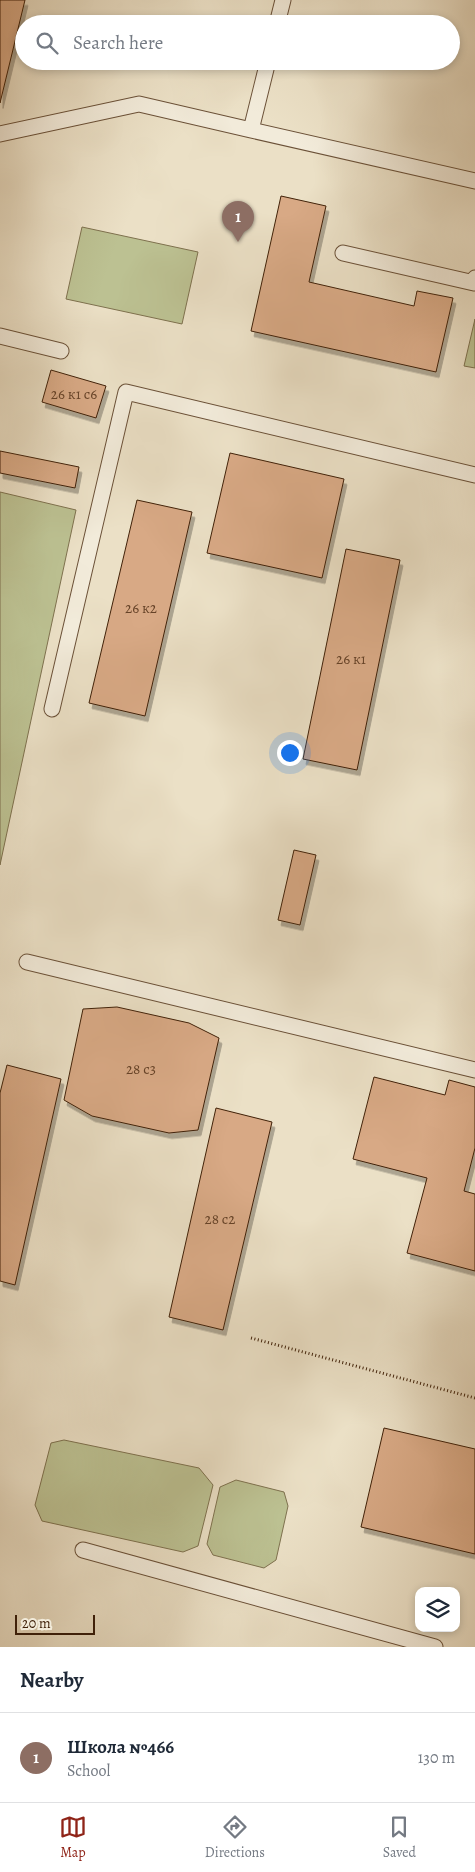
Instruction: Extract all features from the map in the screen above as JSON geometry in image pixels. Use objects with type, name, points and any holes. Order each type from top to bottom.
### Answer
[{"type":"lane","points":[[279,15],[283,0]]},
{"type":"lane","points":[[250,130],[266,70]]},
{"type":"lane","points":[[0,134],[139,104],[475,181]]},
{"type":"lane","points":[[343,254],[474,283],[475,278]]},
{"type":"lane","points":[[0,336],[61,351]]},
{"type":"lane","points":[[52,709],[126,392],[475,475]]},
{"type":"lane","points":[[27,962],[475,1070]]},
{"type":"lane","points":[[83,1550],[435,1647]]},
{"type":"path","points":[[251,1338],[475,1398]]},
{"type":"green space","points":[[82,227],[198,252],[182,324],[66,299]]},
{"type":"green space","points":[[475,319],[475,368],[464,366]]},
{"type":"green space","points":[[0,492],[76,510],[0,865]]},
{"type":"green space","points":[[64,1440],[199,1468],[213,1485],[198,1546],[183,1552],[42,1521],[35,1505],[51,1443]]},
{"type":"green space","points":[[236,1480],[284,1492],[288,1506],[276,1560],[264,1568],[213,1555],[207,1544],[220,1487]]},
{"type":"building","points":[[0,0],[25,0],[21,15],[15,15],[15,41],[0,103]]},
{"type":"building","points":[[281,196],[326,206],[309,282],[414,306],[417,291],[453,298],[436,372],[251,331]]},
{"type":"building","points":[[51,370],[106,386],[96,418],[42,402]]},
{"type":"building","points":[[0,451],[79,467],[75,488],[0,473]]},
{"type":"building","points":[[230,453],[344,479],[322,578],[207,553]]},
{"type":"building","points":[[137,500],[192,512],[145,716],[89,703]]},
{"type":"building","points":[[346,549],[400,560],[357,770],[303,759]]},
{"type":"building","points":[[294,850],[316,855],[300,925],[278,920]]},
{"type":"building","points":[[117,1007],[189,1023],[219,1038],[198,1130],[169,1133],[92,1116],[64,1100],[83,1009]]},
{"type":"building","points":[[7,1065],[61,1079],[15,1285],[0,1281],[0,1093]]},
{"type":"building","points":[[374,1077],[445,1095],[449,1080],[475,1087],[475,1148],[464,1191],[475,1194],[475,1271],[407,1253],[427,1178],[353,1159]]},
{"type":"building","points":[[216,1108],[272,1122],[223,1330],[169,1317]]},
{"type":"building","points":[[384,1428],[475,1449],[475,1554],[361,1527]]},
{"type":"place","name":"Школа №466","points":[[238,242]]}]
